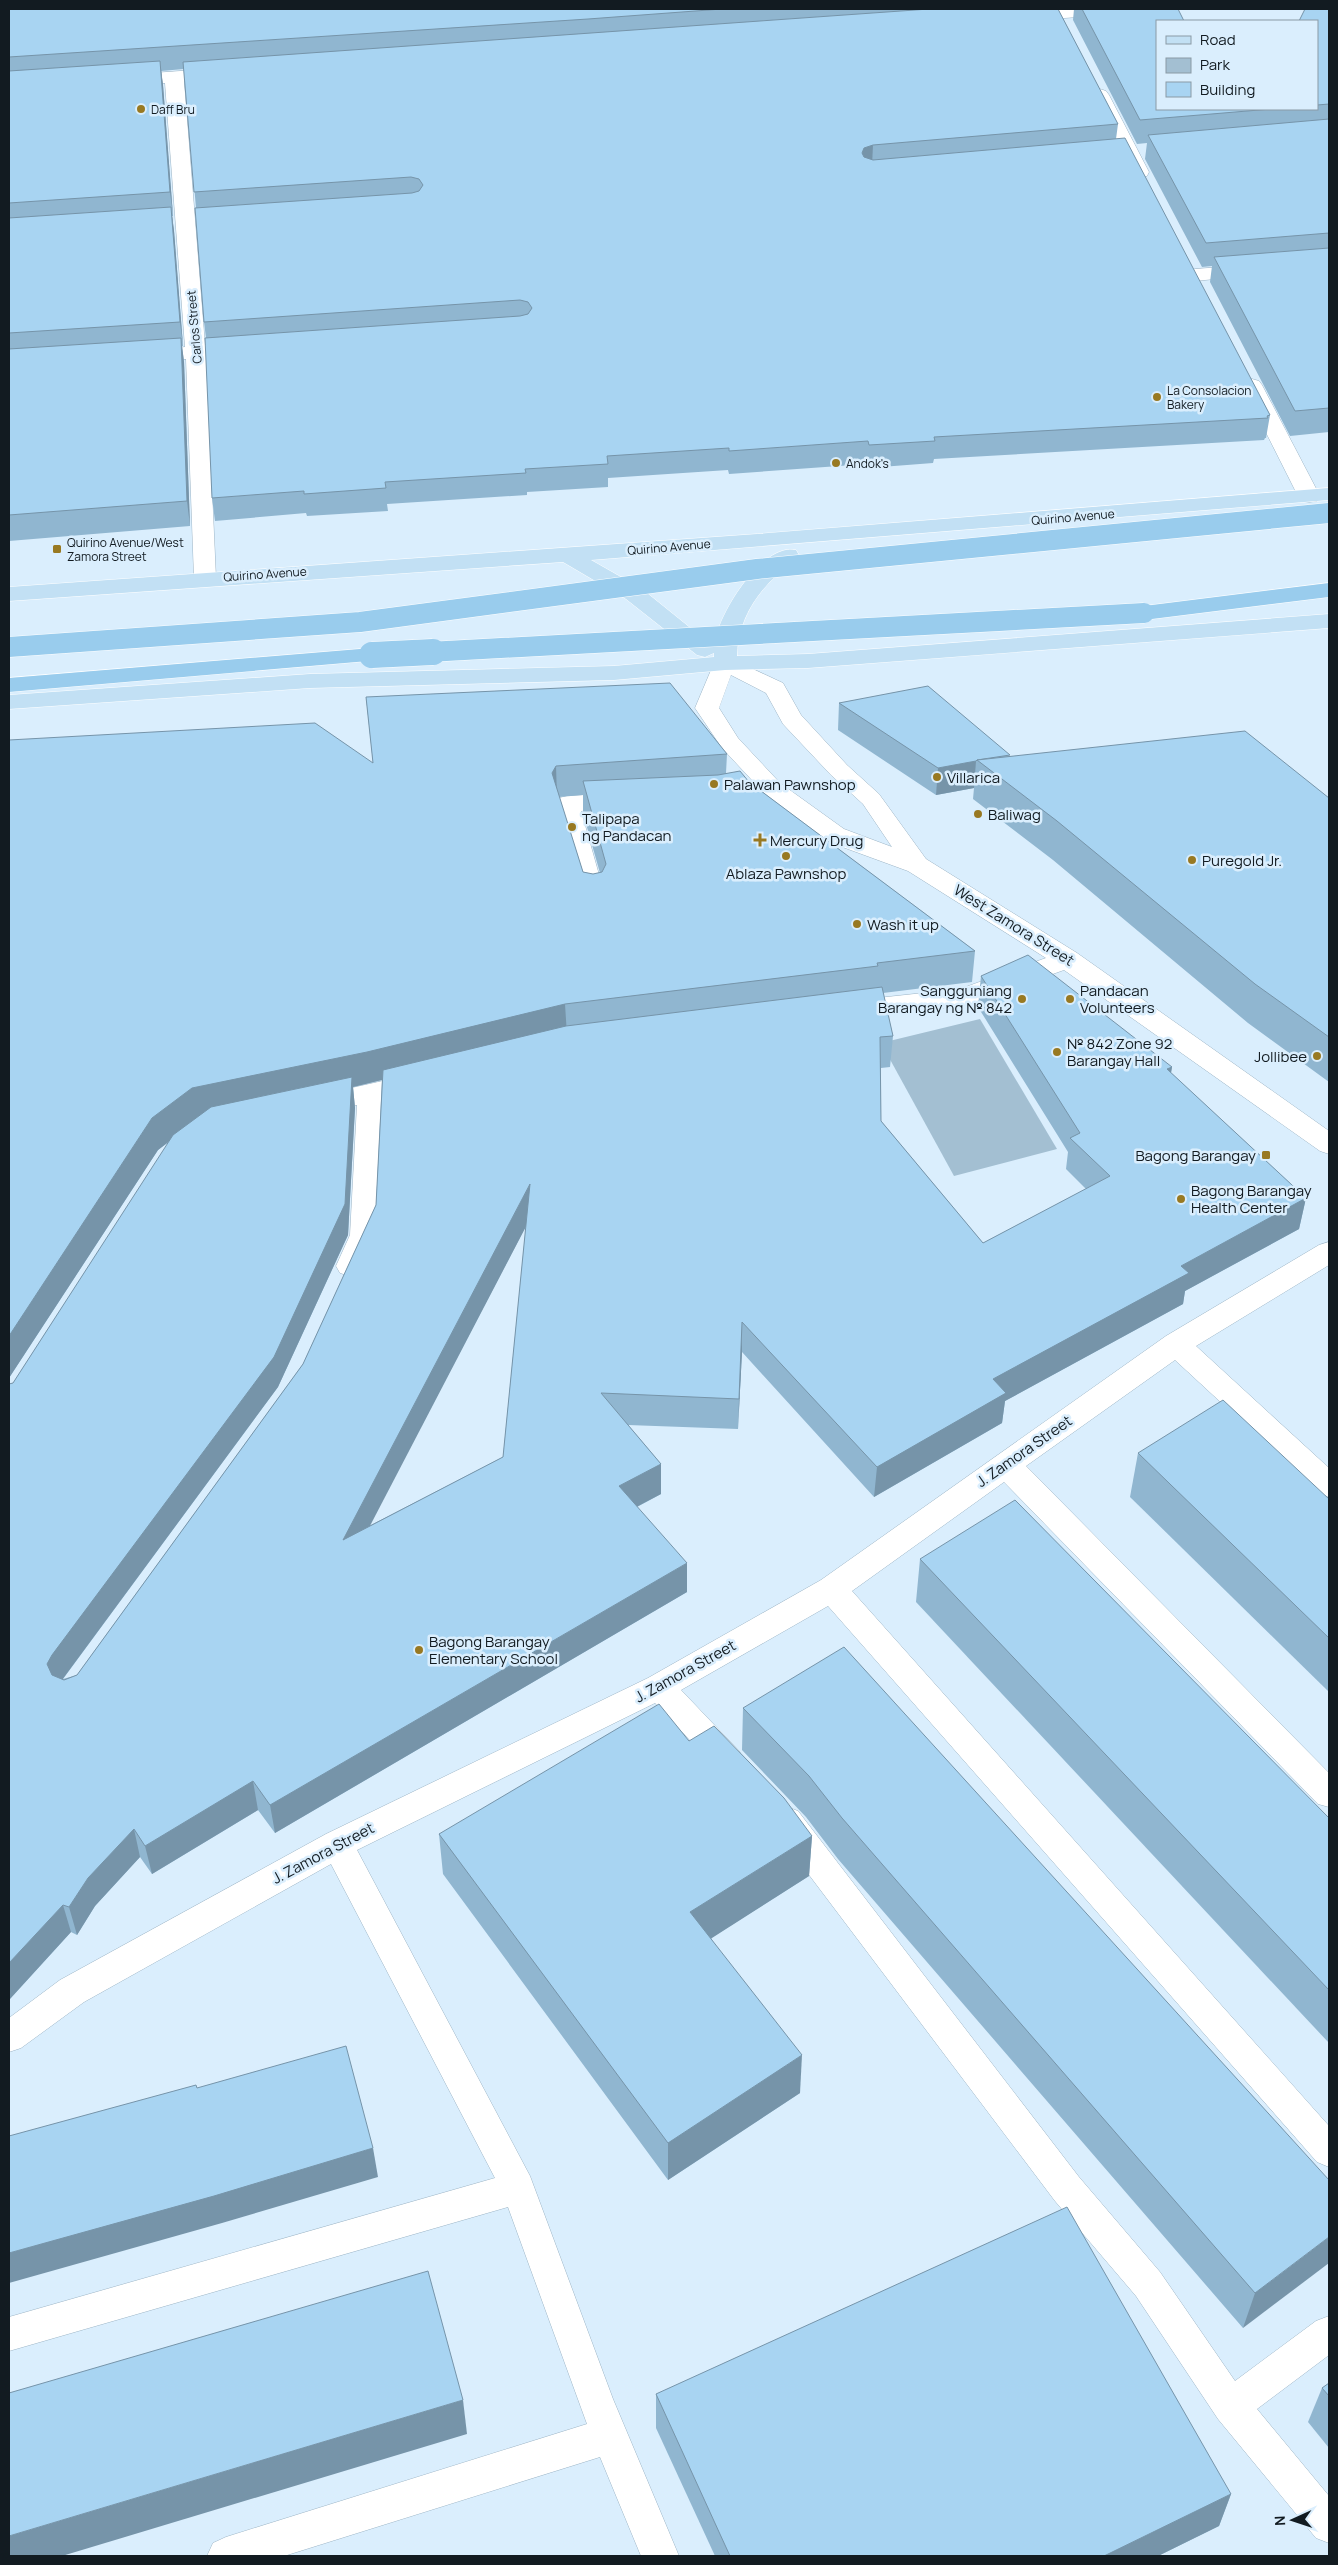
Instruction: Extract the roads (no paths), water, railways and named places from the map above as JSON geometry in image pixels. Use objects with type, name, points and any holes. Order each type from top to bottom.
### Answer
[{"type":"highway","points":[[9,647],[360,622],[757,569],[1329,514]]},
{"type":"highway","points":[[1144,612],[1329,590]]},
{"type":"highway","points":[[9,685],[372,655],[1329,602]]},
{"type":"main road","name":"Quirino Avenue","points":[[9,594],[205,578],[567,555],[947,527],[1319,495]]},
{"type":"main road","points":[[725,663],[727,634],[747,594],[770,568],[798,549],[809,536]]},
{"type":"main road","points":[[567,555],[634,594],[682,634],[725,663]]},
{"type":"main road","points":[[9,702],[310,681],[614,673],[725,663],[808,660],[1329,621]]},
{"type":"street","points":[[1009,17],[1062,22],[1120,9]]},
{"type":"street","points":[[106,81],[244,72]]},
{"type":"street","name":"Carlos Street","points":[[174,76],[196,352],[205,524],[205,578]]},
{"type":"street","points":[[1094,82],[1138,150],[1151,192]]},
{"type":"street","points":[[1110,153],[1138,150]]},
{"type":"street","points":[[1195,276],[1272,269]]},
{"type":"street","points":[[127,357],[264,347]]},
{"type":"street","points":[[1244,369],[1319,495]]},
{"type":"street","name":"West Zamora Street","points":[[917,865],[871,799],[839,770],[791,719],[775,688],[725,663],[706,708],[730,743],[772,788],[835,834],[917,865],[1068,958],[1329,1144]]},
{"type":"street","points":[[744,792],[772,788]]},
{"type":"street","points":[[593,896],[567,804],[642,800]]},
{"type":"street","points":[[823,1014],[963,997],[1068,958]]},
{"type":"street","points":[[294,1110],[446,1076]]},
{"type":"street","points":[[340,1288],[364,1235],[371,1094]]},
{"type":"street","name":"J. Zamora Street","points":[[9,2037],[72,1991],[337,1844],[659,1687],[832,1589],[1176,1344],[1329,1252]]},
{"type":"street","points":[[1176,1344],[1329,1485]]},
{"type":"street","points":[[1005,1464],[1329,1794]]},
{"type":"street","points":[[832,1589],[1329,2151]]},
{"type":"street","points":[[659,1687],[794,1828],[1067,2189],[1148,2284],[1231,2406],[1329,2525]]},
{"type":"street","points":[[337,1844],[518,2188],[611,2436],[660,2556]]},
{"type":"street","points":[[9,2334],[518,2188]]},
{"type":"street","points":[[1231,2406],[1329,2333]]},
{"type":"street","points":[[226,2556],[611,2436]]},
{"type":"place","name":"Daff Bru","points":[[141,109]]},
{"type":"place","name":"La Consolacion Bakery","points":[[1157,397]]},
{"type":"place","name":"Andok's","points":[[836,463]]},
{"type":"place","name":"Quirino Avenue/West Zamora Street","points":[[57,549]]},
{"type":"place","name":"Villarica","points":[[937,777]]},
{"type":"place","name":"Palawan Pawnshop","points":[[714,784]]},
{"type":"place","name":"Baliwag","points":[[978,814]]},
{"type":"place","name":"Talipapa ng Pandacan","points":[[572,827]]},
{"type":"place","name":"Mercury Drug","points":[[760,840]]},
{"type":"place","name":"Ablaza Pawnshop","points":[[786,856]]},
{"type":"place","name":"Puregold Jr.","points":[[1192,860]]},
{"type":"place","name":"Wash it up","points":[[857,924]]},
{"type":"place","name":"Sangguniang Barangay ng № 842","points":[[1022,999]]},
{"type":"place","name":"Pandacan Volunteers","points":[[1070,999]]},
{"type":"place","name":"№ 842 Zone 92 Barangay Hall","points":[[1057,1052]]},
{"type":"place","name":"Jollibee","points":[[1317,1056]]},
{"type":"place","name":"Bagong Barangay","points":[[1266,1155]]},
{"type":"place","name":"Bagong Barangay Health Center","points":[[1181,1199]]},
{"type":"place","name":"Bagong Barangay Elementary School","points":[[419,1650]]}]
